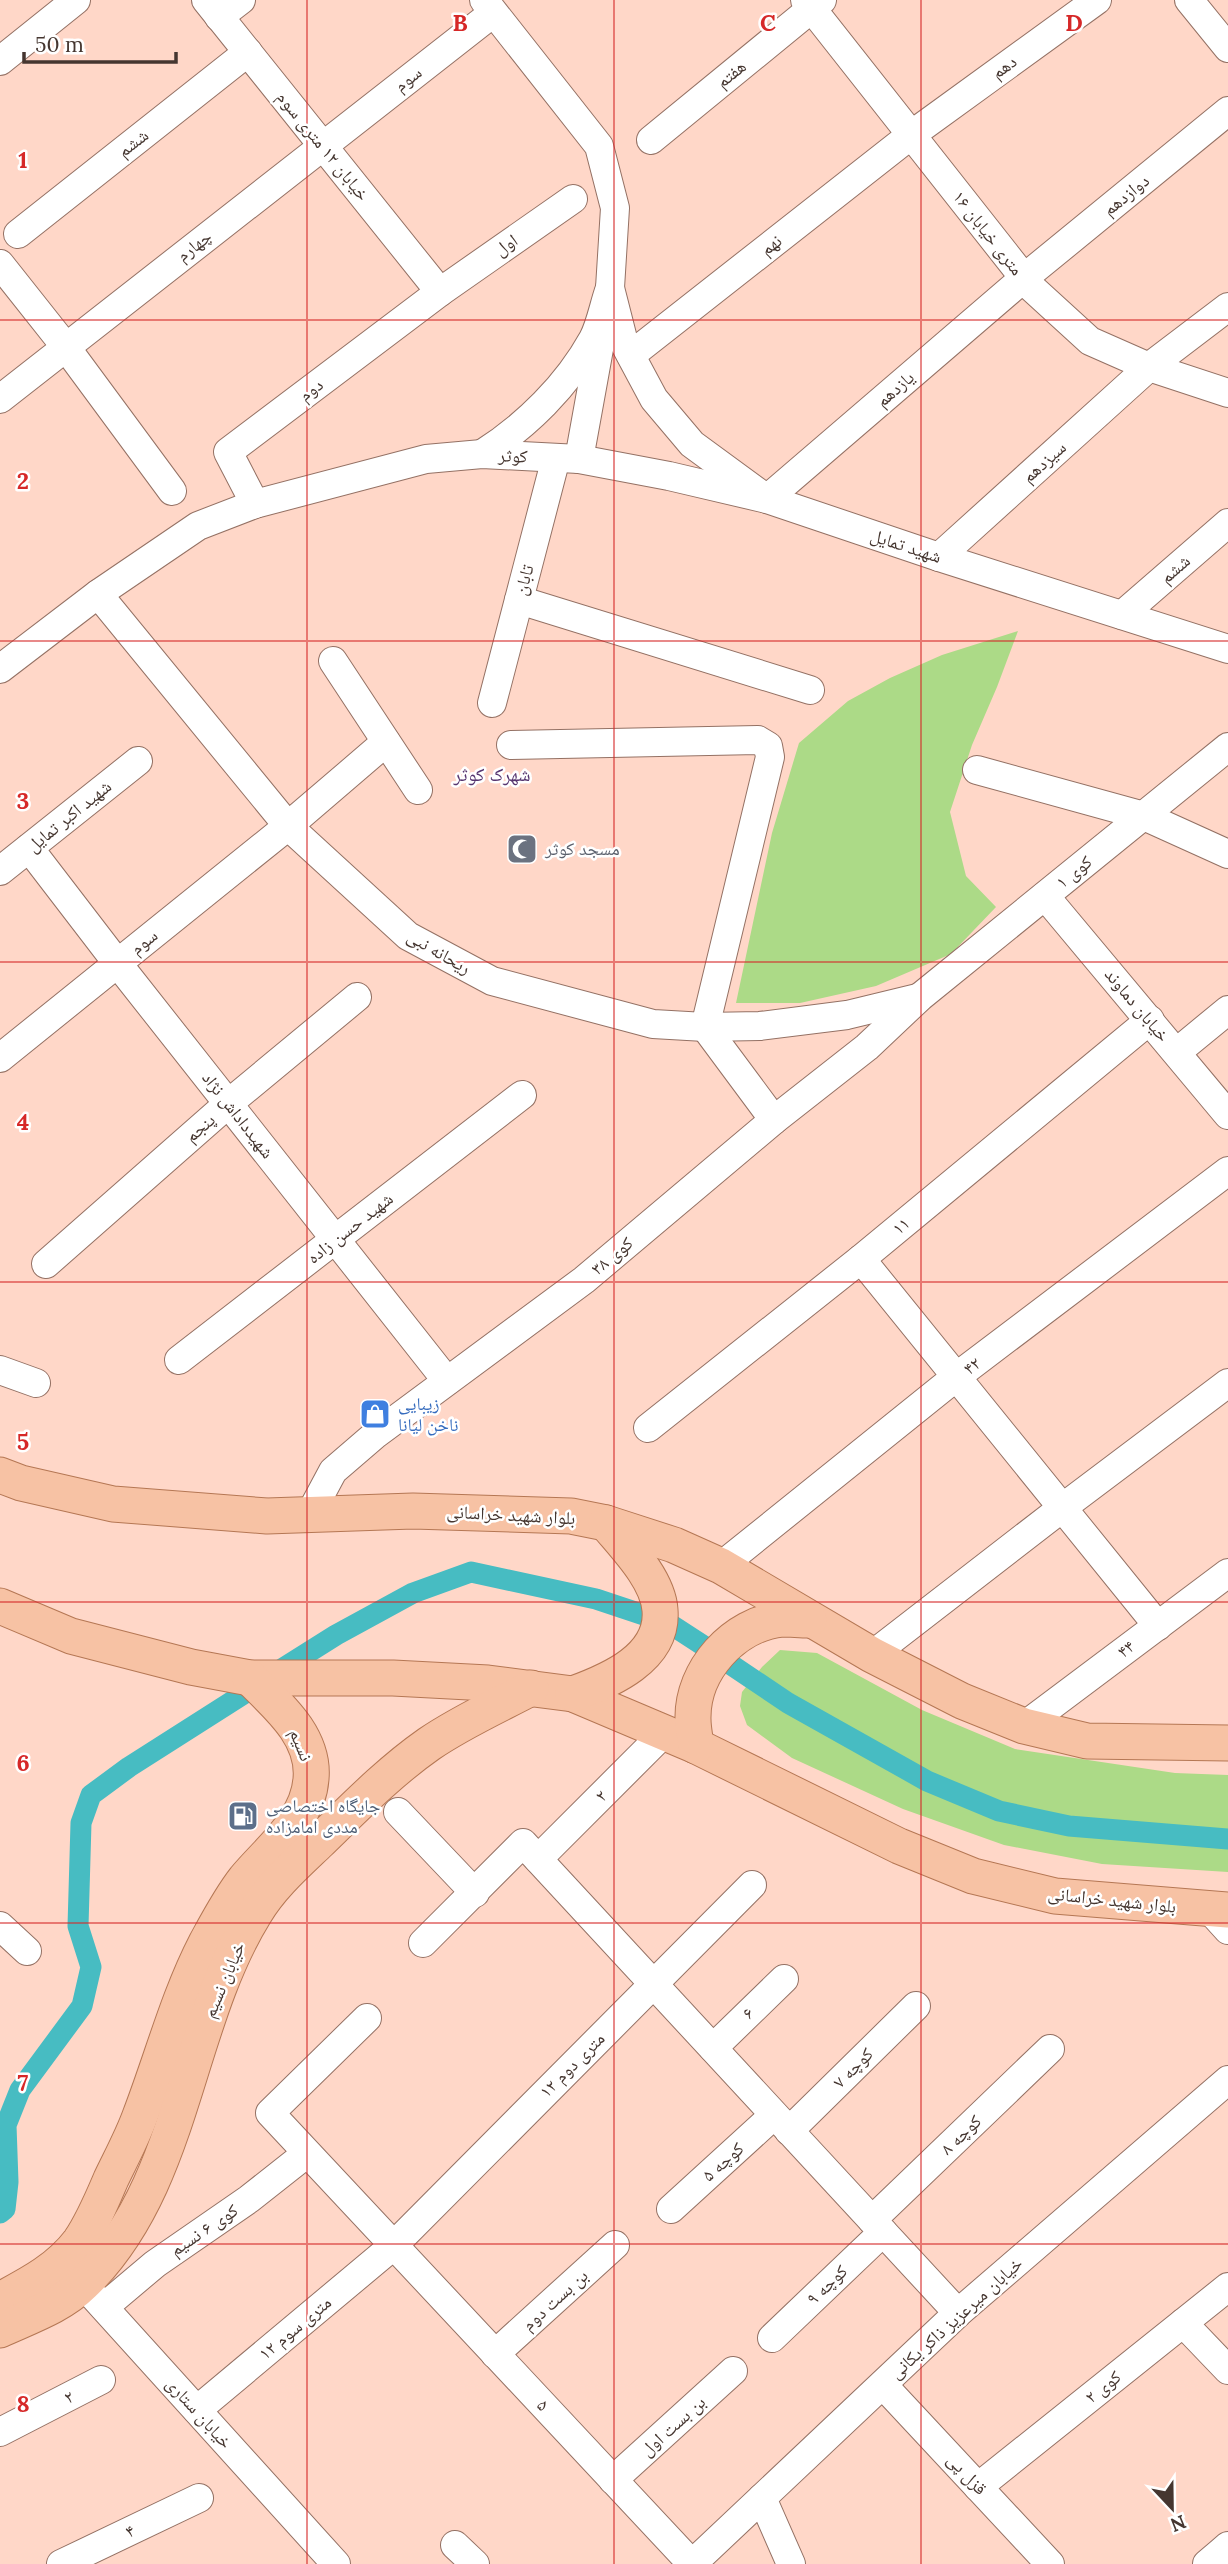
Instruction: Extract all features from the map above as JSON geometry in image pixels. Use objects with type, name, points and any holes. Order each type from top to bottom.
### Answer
[{"type":"main road","name":"بلوار شهید خراسانی","points":[[0,1475],[21,1483],[113,1504],[267,1516],[413,1511],[571,1516],[606,1523],[674,1545],[721,1566],[809,1620],[873,1655],[962,1701],[1024,1726],[1087,1741],[1228,1743]]},
{"type":"main road","points":[[573,1694],[609,1681],[637,1662],[657,1634],[660,1610],[653,1588],[639,1563],[606,1523]]},
{"type":"main road","name":"بلوار شهید خراسانی","points":[[0,1606],[71,1636],[191,1667],[250,1678],[393,1678],[488,1683],[573,1694],[696,1746],[899,1846],[973,1876],[1055,1896],[1222,1916]]},
{"type":"main road","points":[[696,1746],[692,1717],[697,1689],[709,1664],[729,1642],[753,1627],[781,1619],[809,1620]]},
{"type":"main road","name":"نسیم","points":[[250,1678],[300,1731],[309,1758],[312,1779],[306,1801],[294,1824]]},
{"type":"main road","name":"خیابان نسیم","points":[[0,2330],[57,2303],[83,2285],[124,2235],[149,2189],[172,2129],[222,1979],[255,1912],[274,1886],[375,1787],[429,1744],[531,1688]]},
{"type":"main road","name":"خیابان نسیم","points":[[83,2285],[81,2239],[95,2215],[139,2118],[205,1945],[229,1901],[294,1824]]},
{"type":"main road","name":"خیابان نسیم","points":[[0,2300],[33,2283],[83,2285]]},
{"type":"street","points":[[0,61],[76,0]]},
{"type":"street","name":"دهم","points":[[911,135],[1097,0]]},
{"type":"street","points":[[1189,0],[1228,48]]},
{"type":"street","name":"۱۶ متری خیابان","points":[[812,3],[911,135],[1032,288],[1090,341],[1150,367],[1228,393]]},
{"type":"street","name":"هفتم","points":[[651,140],[812,3]]},
{"type":"street","name":"خیابان ۱۲ متری سوم","points":[[222,6],[248,52],[440,292]]},
{"type":"street","points":[[488,6],[599,146],[615,208],[610,288],[567,458]]},
{"type":"street","name":"سوم","points":[[323,145],[488,6]]},
{"type":"street","name":"ششم","points":[[18,234],[248,52]]},
{"type":"street","name":"دوازدهم","points":[[1024,278],[1228,111]]},
{"type":"street","name":"نهم","points":[[631,355],[911,135]]},
{"type":"street","name":"چهارم","points":[[65,346],[323,145]]},
{"type":"street","name":"اول","points":[[440,292],[573,199]]},
{"type":"street","points":[[0,264],[65,346],[172,491]]},
{"type":"street","name":"یازدهم","points":[[766,499],[1024,278]]},
{"type":"street","points":[[610,288],[624,343],[654,399],[692,444],[766,499]]},
{"type":"street","points":[[482,454],[524,424],[564,381],[593,338],[610,288]]},
{"type":"street","name":"دوم","points":[[255,504],[228,452],[440,292]]},
{"type":"street","name":"سیزدهم","points":[[939,557],[1150,367],[1228,307]]},
{"type":"street","points":[[0,399],[65,346]]},
{"type":"street","name":"کوثر","points":[[0,669],[98,594],[198,526],[255,504],[426,459],[482,454],[567,458]]},
{"type":"street","name":"شهید تمایل","points":[[567,458],[669,476],[766,499],[1228,649]]},
{"type":"street","name":"تابان","points":[[492,703],[519,600],[567,458]]},
{"type":"street","name":"ششم","points":[[1122,615],[1228,523]]},
{"type":"street","name":"ریحانه نبی","points":[[98,594],[288,826],[408,936],[492,981],[653,1024],[705,1027],[760,1026],[847,1015],[920,998]]},
{"type":"street","points":[[519,600],[810,690]]},
{"type":"street","points":[[332,661],[418,790]]},
{"type":"street","points":[[512,745],[758,740],[768,746],[769,757],[705,1027],[774,1120]]},
{"type":"street","name":"سوم","points":[[0,1058],[288,826],[386,742]]},
{"type":"street","name":"کوی ۱","points":[[920,998],[1228,747]]},
{"type":"street","name":"شهید اکبر تمایل","points":[[0,871],[138,761]]},
{"type":"street","points":[[977,770],[1144,816],[1228,854]]},
{"type":"street","name":"شهیدداداش نژاد","points":[[29,848],[447,1381]]},
{"type":"street","name":"خیابان دماوند","points":[[1045,896],[1228,1115]]},
{"type":"street","name":"پنجم","points":[[46,1264],[229,1103],[356,997]]},
{"type":"street","name":"کوی ۳۸","points":[[310,1514],[333,1471],[376,1434],[584,1280],[774,1120],[867,1047],[920,998]]},
{"type":"street","points":[[1177,1052],[1228,1010]]},
{"type":"street","name":"۱۱","points":[[648,1429],[860,1259],[1150,1020]]},
{"type":"street","name":"شهید حسن زاده","points":[[178,1360],[522,1095]]},
{"type":"street","name":"۴۲","points":[[721,1566],[957,1377],[1228,1171]]},
{"type":"street","points":[[860,1259],[1158,1626]]},
{"type":"street","points":[[0,1370],[36,1383]]},
{"type":"street","points":[[873,1655],[1228,1383]]},
{"type":"street","name":"۴۴","points":[[1024,1726],[1228,1573]]},
{"type":"street","name":"۲","points":[[538,1859],[664,1733]]},
{"type":"street","points":[[398,1812],[475,1893]]},
{"type":"street","points":[[423,1943],[523,1843],[958,2313]]},
{"type":"street","name":"۱۲ متری دوم","points":[[393,2246],[752,1885]]},
{"type":"street","points":[[0,1926],[27,1951]]},
{"type":"street","name":"۶","points":[[713,2048],[784,1979]]},
{"type":"street","name":"کوچه ۷","points":[[782,2123],[916,2006]]},
{"type":"street","name":"۵","points":[[367,2018],[270,2113],[692,2564]]},
{"type":"street","name":"کوچه ۸","points":[[877,2226],[1050,2049]]},
{"type":"street","name":"خیابان میرعزیز ذاکر یکانی","points":[[692,2564],[958,2313],[1228,2080]]},
{"type":"street","name":"کوچه ۵","points":[[671,2209],[782,2123]]},
{"type":"street","name":"کوی ۶ نسیم","points":[[83,2285],[155,2264],[249,2199],[306,2154]]},
{"type":"street","name":"کوچه ۹","points":[[772,2338],[877,2226]]},
{"type":"street","name":"بن بست دوم","points":[[495,2354],[615,2245]]},
{"type":"street","name":"۱۲ متری سوم","points":[[197,2410],[393,2246]]},
{"type":"street","name":"خیابان ستاری","points":[[83,2285],[336,2564]]},
{"type":"street","name":"کوی ۲","points":[[978,2487],[1228,2287]]},
{"type":"street","points":[[1183,2323],[1228,2370]]},
{"type":"street","name":"بن بست اول","points":[[613,2480],[733,2371]]},
{"type":"street","name":"۲","points":[[0,2432],[101,2381]]},
{"type":"street","name":"قزل پی","points":[[883,2385],[1050,2564]]},
{"type":"street","name":"۴","points":[[61,2564],[199,2498]]},
{"type":"street","points":[[762,2498],[792,2564]]},
{"type":"street","points":[[455,2545],[475,2564]]},
{"type":"street","points":[[1207,2564],[1228,2546]]},
{"type":"green space","points":[[1018,631],[972,745],[950,812],[966,876],[996,907],[951,954],[876,986],[800,1003],[736,1003],[772,833],[799,743],[848,701],[890,678],[942,655]]},
{"type":"green space","points":[[780,1650],[817,1653],[922,1710],[1015,1749],[1175,1773],[1228,1775],[1228,1872],[1102,1864],[1004,1845],[903,1809],[792,1758],[747,1725],[740,1706],[742,1692]]},
{"type":"waterway","points":[[282,1669],[336,1635],[413,1593],[471,1572],[596,1599],[647,1616]]},
{"type":"waterway","points":[[670,1624],[707,1648]]},
{"type":"waterway","points":[[727,1662],[788,1703],[927,1781],[999,1811],[1069,1826],[1228,1839]]},
{"type":"waterway","points":[[0,2213],[5,2209],[8,2182],[6,2125],[20,2090],[82,2006],[91,1967],[78,1926],[81,1823],[91,1795],[129,1767],[253,1688]]},
{"type":"place","name":"مسجد کوثر","points":[[522,849]]},
{"type":"place","name":"زیبایی ناخن لیانا","points":[[375,1414]]},
{"type":"place","name":"جایگاه اختصاصی مددی امامزاده","points":[[243,1816]]},
{"type":"district","name":"شهرک کوثر","points":[[492,774]]}]
